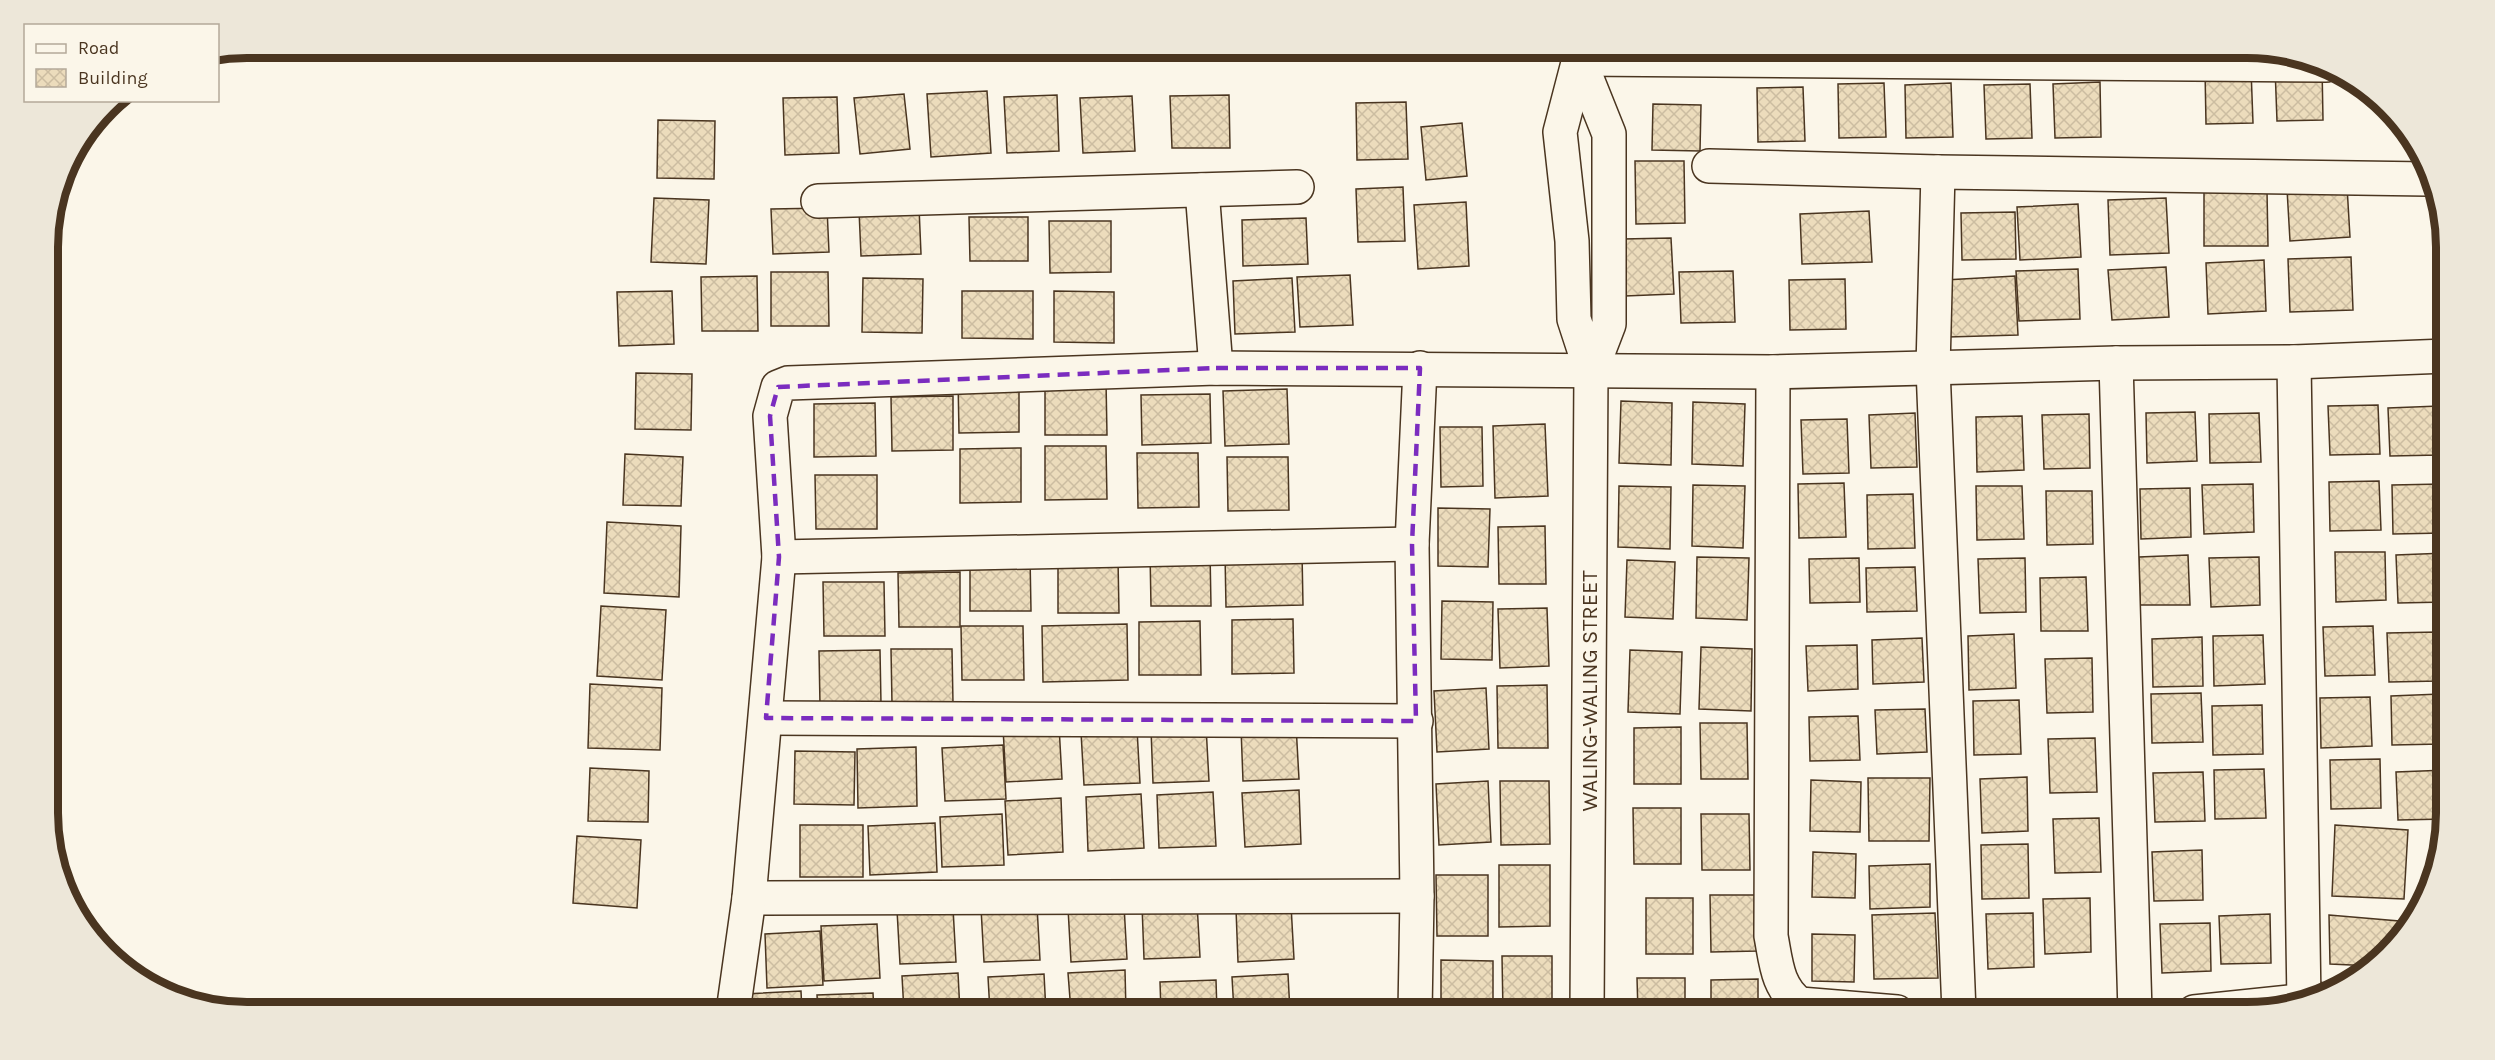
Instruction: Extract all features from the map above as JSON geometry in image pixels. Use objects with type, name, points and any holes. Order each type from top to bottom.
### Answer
[{"type":"street","name":"WALING-WALING STREET","points":[[1578,59],[1560,132],[1572,241],[1574,319],[1591,371],[1587,1001]]},
{"type":"street","name":"WALING-WALING STREET","points":[[1581,59],[1609,134],[1609,324],[1591,371]]},
{"type":"street","points":[[1986,59],[2290,63]]},
{"type":"street","points":[[1708,166],[1938,172],[2423,178]]},
{"type":"street","points":[[1938,172],[1933,368],[1959,1001]]},
{"type":"street","points":[[818,201],[1298,187]]},
{"type":"street","points":[[1202,190],[1216,368]]},
{"type":"street","points":[[734,1002],[749,898],[779,557],[770,416],[778,387],[788,383],[1216,368],[1773,372],[2116,363],[2294,362],[2436,356]]},
{"type":"street","points":[[2294,362],[2308,991]]},
{"type":"street","points":[[2116,363],[2135,1001]]},
{"type":"street","points":[[1415,1001],[1416,721],[1412,544],[1420,368]]},
{"type":"street","points":[[1773,372],[1771,936],[1779,979],[1789,996],[1796,1001]]},
{"type":"street","points":[[779,557],[1412,544]]},
{"type":"street","points":[[766,718],[1416,721]]},
{"type":"street","points":[[749,898],[1417,896]]},
{"type":"highlighted area","points":[[1216,368],[1420,368],[1412,544],[1416,721],[766,718],[779,557],[770,416],[778,387]]},
{"type":"building","points":[[2300,66],[2322,74],[2323,120],[2277,121],[2275,67]]},
{"type":"building","points":[[2251,69],[2253,123],[2206,124],[2205,70]]},
{"type":"building","points":[[2100,82],[2101,137],[2055,138],[2053,84]]},
{"type":"building","points":[[1884,83],[1886,137],[1839,138],[1838,84]]},
{"type":"building","points":[[1951,83],[1953,137],[1906,138],[1905,85]]},
{"type":"building","points":[[2030,84],[2032,138],[1986,139],[1984,85]]},
{"type":"building","points":[[1803,87],[1805,141],[1758,142],[1757,88]]},
{"type":"building","points":[[987,91],[991,153],[931,157],[927,94]]},
{"type":"building","points":[[904,94],[910,149],[860,154],[854,98]]},
{"type":"building","points":[[1057,95],[1059,151],[1007,153],[1004,97]]},
{"type":"building","points":[[1229,95],[1230,148],[1172,148],[1170,96]]},
{"type":"building","points":[[1132,96],[1135,151],[1083,153],[1080,98]]},
{"type":"building","points":[[837,97],[839,153],[785,155],[783,98]]},
{"type":"building","points":[[1406,102],[1408,159],[1357,160],[1356,103]]},
{"type":"building","points":[[1653,104],[1701,105],[1700,151],[1652,150]]},
{"type":"building","points":[[658,120],[715,121],[714,179],[657,178]]},
{"type":"building","points":[[1462,123],[1467,176],[1426,180],[1421,127]]},
{"type":"building","points":[[1635,161],[1684,161],[1685,223],[1636,224]]},
{"type":"building","points":[[2347,186],[2350,237],[2290,241],[2287,189]]},
{"type":"building","points":[[1403,187],[1405,241],[1358,242],[1356,189]]},
{"type":"building","points":[[2267,191],[2268,246],[2204,246],[2204,192]]},
{"type":"building","points":[[654,198],[709,200],[706,264],[651,262]]},
{"type":"building","points":[[2166,198],[2169,253],[2110,255],[2108,200]]},
{"type":"building","points":[[1466,202],[1469,266],[1418,269],[1414,205]]},
{"type":"building","points":[[2078,204],[2081,257],[2020,260],[2017,207]]},
{"type":"building","points":[[919,207],[921,254],[861,256],[859,210]]},
{"type":"building","points":[[827,208],[829,252],[773,254],[771,209]]},
{"type":"building","points":[[1869,211],[1872,262],[1802,264],[1800,214]]},
{"type":"building","points":[[2015,212],[2016,259],[1962,260],[1961,213]]},
{"type":"building","points":[[969,217],[1028,217],[1028,261],[970,261]]},
{"type":"building","points":[[1306,218],[1308,264],[1243,266],[1242,220]]},
{"type":"building","points":[[1049,221],[1111,221],[1111,272],[1050,273]]},
{"type":"building","points":[[1671,238],[1674,294],[1625,296],[1623,239]]},
{"type":"building","points":[[2351,257],[2353,310],[2290,312],[2288,259]]},
{"type":"building","points":[[2264,260],[2266,311],[2208,314],[2206,263]]},
{"type":"building","points":[[2166,267],[2169,317],[2112,320],[2108,270]]},
{"type":"building","points":[[2078,269],[2080,319],[2019,321],[2016,271]]},
{"type":"building","points":[[1733,271],[1735,322],[1681,323],[1679,272]]},
{"type":"building","points":[[771,272],[828,272],[829,326],[771,326]]},
{"type":"building","points":[[1350,275],[1353,325],[1300,327],[1297,277]]},
{"type":"building","points":[[757,276],[758,331],[702,331],[701,277]]},
{"type":"building","points":[[2015,276],[2018,335],[1948,337],[1945,280]]},
{"type":"building","points":[[863,278],[923,279],[922,333],[862,332]]},
{"type":"building","points":[[1292,278],[1295,332],[1235,334],[1233,281]]},
{"type":"building","points":[[1845,279],[1846,329],[1790,330],[1789,280]]},
{"type":"building","points":[[672,291],[674,344],[619,346],[617,292]]},
{"type":"building","points":[[962,291],[1033,291],[1033,339],[962,338]]},
{"type":"building","points":[[1054,291],[1114,292],[1114,343],[1054,342]]},
{"type":"building","points":[[636,373],[692,374],[691,430],[635,429]]},
{"type":"building","points":[[1019,378],[1019,432],[959,433],[958,379]]},
{"type":"building","points":[[1045,381],[1106,381],[1107,435],[1045,435]]},
{"type":"building","points":[[1287,389],[1289,444],[1225,446],[1223,391]]},
{"type":"building","points":[[1210,394],[1211,443],[1142,445],[1141,395]]},
{"type":"building","points":[[953,396],[953,450],[892,451],[891,397]]},
{"type":"building","points":[[1621,401],[1672,403],[1671,465],[1619,463]]},
{"type":"building","points":[[1693,402],[1745,404],[1743,466],[1692,464]]},
{"type":"building","points":[[875,403],[876,456],[814,457],[814,404]]},
{"type":"building","points":[[2378,405],[2380,454],[2330,455],[2328,406]]},
{"type":"building","points":[[2436,406],[2436,455],[2390,456],[2388,408]]},
{"type":"building","points":[[2195,412],[2197,461],[2147,463],[2146,413]]},
{"type":"building","points":[[1915,413],[1917,467],[1871,468],[1869,415]]},
{"type":"building","points":[[2259,413],[2261,462],[2210,463],[2209,414]]},
{"type":"building","points":[[2089,414],[2090,468],[2044,469],[2042,415]]},
{"type":"building","points":[[2022,416],[2024,470],[1977,472],[1976,417]]},
{"type":"building","points":[[1847,419],[1849,473],[1803,474],[1801,420]]},
{"type":"building","points":[[1545,424],[1548,496],[1495,498],[1493,426]]},
{"type":"building","points":[[1440,427],[1482,427],[1483,486],[1441,487]]},
{"type":"building","points":[[1045,446],[1106,446],[1107,499],[1045,500]]},
{"type":"building","points":[[1021,448],[1021,502],[960,503],[960,449]]},
{"type":"building","points":[[1137,453],[1198,453],[1199,507],[1138,508]]},
{"type":"building","points":[[625,454],[683,457],[681,506],[623,505]]},
{"type":"building","points":[[1227,457],[1288,457],[1289,510],[1228,511]]},
{"type":"building","points":[[815,475],[877,475],[877,529],[816,529]]},
{"type":"building","points":[[2379,481],[2381,530],[2330,531],[2329,482]]},
{"type":"building","points":[[1844,483],[1846,537],[1799,538],[1798,484]]},
{"type":"building","points":[[2253,484],[2254,532],[2204,534],[2202,485]]},
{"type":"building","points":[[2436,484],[2436,533],[2393,534],[2392,485]]},
{"type":"building","points":[[1693,485],[1745,486],[1743,548],[1692,546]]},
{"type":"building","points":[[1619,486],[1671,487],[1670,549],[1618,547]]},
{"type":"building","points":[[1976,486],[2022,486],[2024,539],[1977,540]]},
{"type":"building","points":[[2190,488],[2191,537],[2141,539],[2140,489]]},
{"type":"building","points":[[2046,491],[2092,491],[2093,544],[2047,545]]},
{"type":"building","points":[[1913,494],[1915,548],[1868,549],[1867,495]]},
{"type":"building","points":[[1438,508],[1490,509],[1488,567],[1438,566]]},
{"type":"building","points":[[607,522],[681,526],[679,597],[604,593]]},
{"type":"building","points":[[1545,526],[1546,584],[1499,584],[1498,527]]},
{"type":"building","points":[[1150,552],[1210,552],[1211,606],[1151,606]]},
{"type":"building","points":[[2335,552],[2385,552],[2386,600],[2336,602]]},
{"type":"building","points":[[1302,553],[1303,605],[1226,607],[1225,554]]},
{"type":"building","points":[[2436,553],[2436,602],[2398,603],[2396,555]]},
{"type":"building","points":[[2188,555],[2190,605],[2140,605],[2139,557]]},
{"type":"building","points":[[1030,556],[1031,611],[970,611],[970,557]]},
{"type":"building","points":[[1697,557],[1749,558],[1747,620],[1696,618]]},
{"type":"building","points":[[2259,557],[2260,605],[2211,607],[2209,558]]},
{"type":"building","points":[[1859,558],[1860,602],[1810,603],[1809,559]]},
{"type":"building","points":[[2025,558],[2026,612],[1980,613],[1978,559]]},
{"type":"building","points":[[1058,559],[1118,559],[1119,613],[1058,613]]},
{"type":"building","points":[[1627,560],[1675,562],[1673,619],[1625,617]]},
{"type":"building","points":[[1915,567],[1917,611],[1867,612],[1866,568]]},
{"type":"building","points":[[960,572],[960,627],[899,627],[898,573]]},
{"type":"building","points":[[2086,577],[2088,631],[2041,631],[2040,578]]},
{"type":"building","points":[[823,582],[884,582],[885,636],[824,636]]},
{"type":"building","points":[[1442,601],[1493,602],[1492,660],[1441,659]]},
{"type":"building","points":[[601,606],[666,610],[662,680],[597,676]]},
{"type":"building","points":[[1547,608],[1549,666],[1500,668],[1498,609]]},
{"type":"building","points":[[1293,619],[1294,673],[1232,674],[1232,620]]},
{"type":"building","points":[[1200,621],[1201,675],[1139,675],[1139,622]]},
{"type":"building","points":[[1127,624],[1128,680],[1043,682],[1042,626]]},
{"type":"building","points":[[961,626],[1023,626],[1024,680],[962,680]]},
{"type":"building","points":[[2373,626],[2375,675],[2325,676],[2323,627]]},
{"type":"building","points":[[2436,632],[2436,681],[2389,682],[2387,633]]},
{"type":"building","points":[[2014,634],[2016,688],[1969,690],[1968,636]]},
{"type":"building","points":[[2263,635],[2265,684],[2214,686],[2213,636]]},
{"type":"building","points":[[2202,637],[2203,686],[2153,687],[2152,639]]},
{"type":"building","points":[[1922,638],[1924,682],[1873,684],[1872,640]]},
{"type":"building","points":[[1857,645],[1858,689],[1808,691],[1806,646]]},
{"type":"building","points":[[1701,647],[1752,649],[1751,711],[1699,709]]},
{"type":"building","points":[[891,649],[952,649],[953,703],[892,704]]},
{"type":"building","points":[[880,650],[881,704],[820,705],[819,651]]},
{"type":"building","points":[[1630,650],[1682,652],[1680,714],[1628,712]]},
{"type":"building","points":[[2092,658],[2093,712],[2047,713],[2045,659]]},
{"type":"building","points":[[590,684],[662,688],[660,750],[588,748]]},
{"type":"building","points":[[1547,685],[1548,748],[1498,748],[1497,686]]},
{"type":"building","points":[[1486,688],[1489,749],[1437,752],[1434,691]]},
{"type":"building","points":[[2201,693],[2203,742],[2152,743],[2151,694]]},
{"type":"building","points":[[2436,694],[2436,744],[2392,745],[2391,696]]},
{"type":"building","points":[[2370,697],[2372,746],[2321,748],[2320,698]]},
{"type":"building","points":[[2019,700],[2021,754],[1974,755],[1973,701]]},
{"type":"building","points":[[2262,705],[2263,754],[2213,755],[2212,706]]},
{"type":"building","points":[[1925,709],[1927,752],[1877,754],[1875,710]]},
{"type":"building","points":[[1858,716],[1860,760],[1810,761],[1809,717]]},
{"type":"building","points":[[1700,723],[1747,723],[1748,779],[1701,779]]},
{"type":"building","points":[[1296,725],[1299,779],[1243,781],[1241,728]]},
{"type":"building","points":[[1059,726],[1062,779],[1006,782],[1003,728]]},
{"type":"building","points":[[1206,726],[1209,781],[1153,783],[1151,729]]},
{"type":"building","points":[[1681,727],[1681,784],[1634,784],[1634,728]]},
{"type":"building","points":[[1137,729],[1140,783],[1084,785],[1081,732]]},
{"type":"building","points":[[2095,738],[2097,792],[2050,793],[2048,739]]},
{"type":"building","points":[[1003,745],[1006,799],[945,801],[942,748]]},
{"type":"building","points":[[916,747],[917,806],[858,808],[857,749]]},
{"type":"building","points":[[795,751],[855,752],[854,805],[794,804]]},
{"type":"building","points":[[2380,759],[2381,808],[2331,809],[2330,760]]},
{"type":"building","points":[[590,768],[649,771],[648,822],[588,821]]},
{"type":"building","points":[[2264,769],[2266,818],[2215,819],[2214,770]]},
{"type":"building","points":[[2436,770],[2436,819],[2398,820],[2396,772]]},
{"type":"building","points":[[2203,772],[2205,821],[2155,822],[2153,773]]},
{"type":"building","points":[[2027,777],[2028,831],[1982,833],[1980,779]]},
{"type":"building","points":[[1868,778],[1930,778],[1929,841],[1869,841]]},
{"type":"building","points":[[1811,780],[1861,782],[1860,832],[1810,831]]},
{"type":"building","points":[[1488,781],[1491,842],[1439,845],[1436,784]]},
{"type":"building","points":[[1500,781],[1549,781],[1550,844],[1501,845]]},
{"type":"building","points":[[1299,790],[1301,844],[1245,847],[1242,793]]},
{"type":"building","points":[[1213,792],[1216,846],[1159,848],[1157,795]]},
{"type":"building","points":[[1141,794],[1144,848],[1088,851],[1086,797]]},
{"type":"building","points":[[1061,798],[1063,852],[1008,855],[1005,801]]},
{"type":"building","points":[[1633,808],[1681,808],[1681,864],[1634,864]]},
{"type":"building","points":[[1002,814],[1004,865],[942,867],[940,817]]},
{"type":"building","points":[[1701,814],[1749,814],[1750,870],[1702,870]]},
{"type":"building","points":[[2099,818],[2101,872],[2055,873],[2053,819]]},
{"type":"building","points":[[935,823],[937,872],[870,875],[868,826]]},
{"type":"building","points":[[800,825],[863,825],[863,877],[800,877]]},
{"type":"building","points":[[2335,825],[2408,830],[2404,899],[2332,896]]},
{"type":"building","points":[[577,836],[641,840],[637,908],[573,903]]},
{"type":"building","points":[[2028,844],[2029,898],[1982,899],[1981,845]]},
{"type":"building","points":[[2202,850],[2203,900],[2154,901],[2152,852]]},
{"type":"building","points":[[1813,852],[1856,854],[1855,898],[1812,897]]},
{"type":"building","points":[[1930,864],[1930,907],[1870,909],[1869,866]]},
{"type":"building","points":[[1499,865],[1550,865],[1550,926],[1499,927]]},
{"type":"building","points":[[1436,875],[1488,875],[1488,936],[1437,936]]},
{"type":"building","points":[[1710,895],[1758,895],[1758,951],[1711,952]]},
{"type":"building","points":[[1646,898],[1693,898],[1693,954],[1646,954]]},
{"type":"building","points":[[2090,898],[2091,952],[2045,954],[2043,899]]},
{"type":"building","points":[[1197,903],[1200,957],[1144,959],[1142,905]]},
{"type":"building","points":[[1124,905],[1127,959],[1071,962],[1068,908]]},
{"type":"building","points":[[1291,905],[1294,959],[1238,962],[1236,909]]},
{"type":"building","points":[[1037,906],[1040,960],[984,962],[981,908]]},
{"type":"building","points":[[953,908],[956,962],[900,964],[897,910]]},
{"type":"building","points":[[1935,913],[1938,978],[1874,979],[1872,915]]},
{"type":"building","points":[[2033,913],[2034,967],[1988,969],[1986,914]]},
{"type":"building","points":[[2270,914],[2271,963],[2221,964],[2219,916]]},
{"type":"building","points":[[2329,915],[2399,921],[2398,928],[2360,965],[2330,964]]},
{"type":"building","points":[[2210,923],[2211,971],[2162,973],[2160,924]]},
{"type":"building","points":[[877,924],[880,978],[824,981],[821,926]]},
{"type":"building","points":[[820,931],[823,985],[767,988],[765,934]]},
{"type":"building","points":[[1812,934],[1855,935],[1854,982],[1812,981]]},
{"type":"building","points":[[1502,956],[1552,956],[1552,1001],[1503,1001]]},
{"type":"building","points":[[1441,960],[1493,961],[1493,1001],[1441,1001]]},
{"type":"building","points":[[1125,970],[1126,1002],[1070,1002],[1068,973]]},
{"type":"building","points":[[958,973],[959,1002],[903,1002],[902,976]]},
{"type":"building","points":[[1044,974],[1045,1002],[989,1002],[988,977]]},
{"type":"building","points":[[1288,974],[1289,1001],[1233,1002],[1232,977]]},
{"type":"building","points":[[1637,978],[1685,978],[1685,1001],[1638,1001]]},
{"type":"building","points":[[1758,979],[1758,1001],[1711,1001],[1711,980]]},
{"type":"building","points":[[1216,980],[1217,1002],[1161,1002],[1160,982]]},
{"type":"building","points":[[801,991],[802,1002],[745,1002],[745,994]]},
{"type":"building","points":[[873,993],[873,1002],[817,1002],[817,995]]}]
